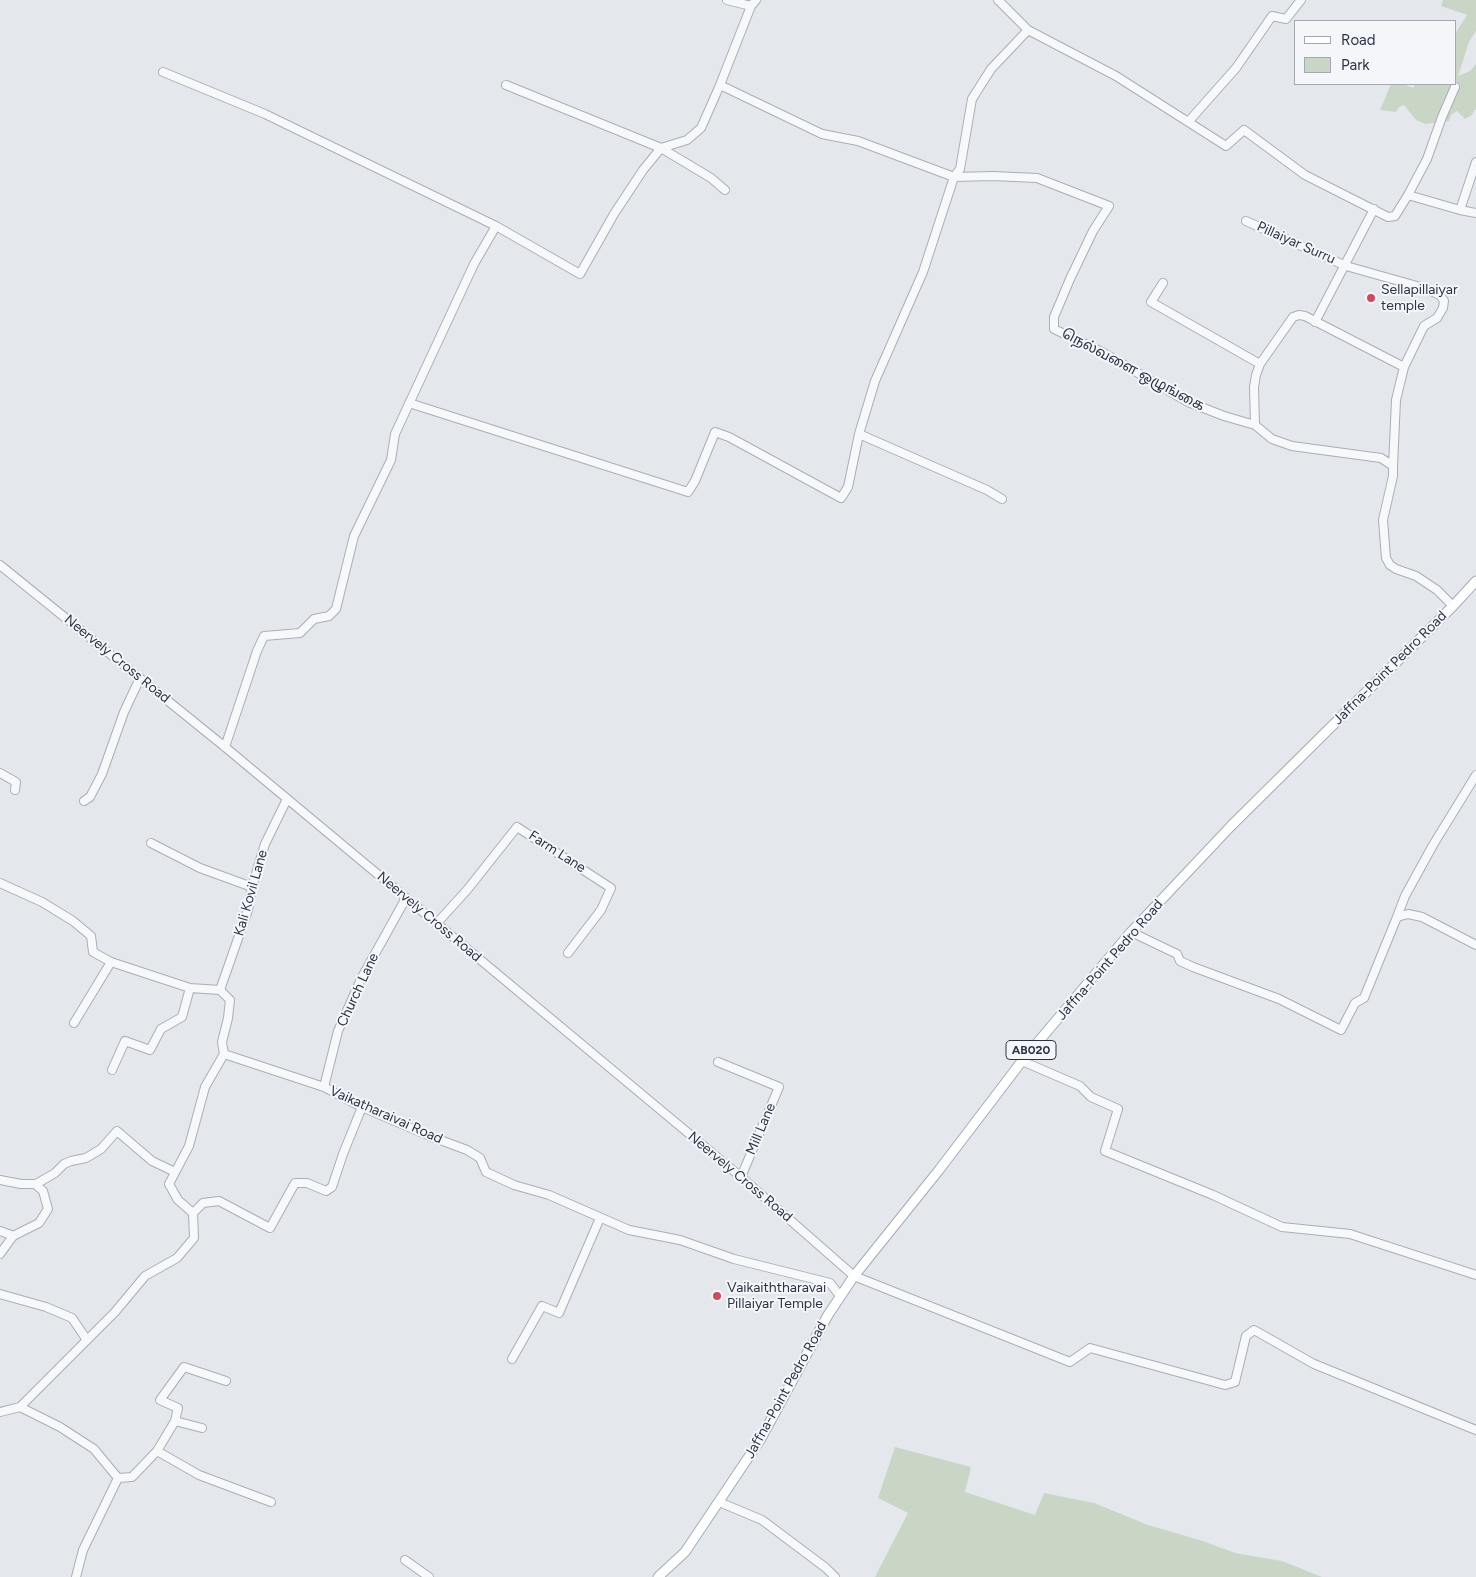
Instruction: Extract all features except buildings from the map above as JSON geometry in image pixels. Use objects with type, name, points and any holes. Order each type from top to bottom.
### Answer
[{"type":"main road","name":"Jaffna-Point Pedro Road","points":[[658,1577],[685,1552],[760,1440],[828,1315],[854,1276],[939,1170],[1022,1061],[1131,932],[1231,826],[1453,606],[1476,580]]},
{"type":"street","points":[[163,72],[265,114],[496,226],[580,274],[614,214],[643,170],[661,148],[687,140],[701,128],[754,3],[727,0]]},
{"type":"street","points":[[998,0],[1028,30],[1116,76],[1226,146],[1244,130],[1305,175],[1388,217],[1395,216],[1428,159],[1442,117],[1455,87]]},
{"type":"street","points":[[1189,122],[1236,68],[1272,16],[1286,19],[1301,0]]},
{"type":"street","points":[[410,403],[688,492],[695,481],[715,432],[729,437],[841,498],[848,487],[859,434],[875,381],[924,272],[954,177],[960,170],[972,99],[991,69],[1028,30]]},
{"type":"street","points":[[506,85],[661,148],[712,178],[725,190]]},
{"type":"street","name":"நெல்வளை ஒழுங்கை","points":[[720,85],[822,134],[858,141],[954,177],[1037,178],[1110,206],[1093,231],[1070,279],[1054,317],[1054,329],[1102,352],[1188,402],[1224,416],[1255,425],[1272,439],[1292,446],[1381,458],[1393,466]]},
{"type":"street","points":[[1460,210],[1476,162]]},
{"type":"street","points":[[1408,195],[1476,213]]},
{"type":"street","name":"Pillaiyar Surru","points":[[1316,322],[1374,209]]},
{"type":"street","name":"Pillaiyar Surru","points":[[1246,221],[1346,266],[1424,288],[1440,295],[1444,301],[1443,308],[1437,318],[1424,326],[1404,367],[1396,400],[1393,466]]},
{"type":"street","points":[[225,747],[257,651],[264,636],[300,634],[314,619],[329,616],[336,608],[354,536],[391,460],[395,434],[474,264],[496,226]]},
{"type":"street","points":[[1163,283],[1151,302],[1260,364]]},
{"type":"street","points":[[1255,425],[1254,387],[1260,364],[1293,317],[1298,314],[1404,367]]},
{"type":"street","points":[[859,434],[987,490],[1002,499]]},
{"type":"street","points":[[1393,466],[1393,476],[1383,520],[1386,558],[1390,565],[1396,569],[1416,576],[1437,590],[1453,606]]},
{"type":"street","name":"Neervely Cross Road","points":[[0,565],[287,798],[741,1177],[854,1276],[1070,1362],[1090,1348],[1225,1385],[1235,1382],[1246,1336],[1254,1330],[1314,1364],[1476,1430]]},
{"type":"street","points":[[84,801],[90,797],[102,774],[124,712],[140,678]]},
{"type":"street","points":[[0,773],[16,782],[16,790]]},
{"type":"street","points":[[1131,932],[1177,954],[1180,961],[1279,999],[1341,1030],[1355,1003],[1364,998],[1405,896],[1476,775]]},
{"type":"street","name":"Kali Kovil Lane","points":[[220,990],[248,910],[252,887],[265,844],[287,798]]},
{"type":"street","name":"Farm Lane","points":[[436,923],[467,890],[517,827],[611,888],[600,910],[568,953]]},
{"type":"street","points":[[151,843],[200,868],[252,887]]},
{"type":"street","points":[[0,883],[42,902],[73,921],[91,936],[93,952],[111,962],[190,988],[220,990],[230,1000],[222,1042],[224,1054],[205,1087],[189,1146],[169,1184],[178,1200],[193,1213],[194,1238],[177,1258],[145,1276],[115,1312],[20,1407],[0,1412]]},
{"type":"street","name":"Church Lane","points":[[324,1087],[338,1030],[361,979],[406,898]]},
{"type":"street","points":[[1397,917],[1408,914],[1422,916],[1476,945]]},
{"type":"street","points":[[74,1023],[111,962]]},
{"type":"street","points":[[112,1070],[125,1041],[150,1050],[161,1029],[182,1017],[190,988]]},
{"type":"street","name":"Vaikatharaivai Road","points":[[224,1054],[324,1087],[362,1107],[467,1150],[480,1158],[486,1172],[514,1185],[549,1195],[629,1230],[680,1240],[734,1259],[830,1283],[840,1296]]},
{"type":"street","points":[[1022,1061],[1080,1086],[1090,1097],[1118,1109],[1105,1151],[1213,1195],[1282,1227],[1350,1234],[1476,1275]]},
{"type":"street","name":"Mill Lane","points":[[718,1062],[779,1087],[741,1177]]},
{"type":"street","points":[[193,1213],[203,1203],[219,1201],[270,1228],[296,1183],[306,1183],[326,1191],[332,1187],[362,1107]]},
{"type":"street","points":[[0,1180],[21,1184],[35,1184],[55,1173],[64,1164],[86,1158],[101,1148],[117,1131],[152,1161],[174,1172]]},
{"type":"street","points":[[0,1254],[14,1236],[39,1223],[48,1209],[43,1192],[35,1184]]},
{"type":"street","points":[[512,1359],[542,1306],[559,1314],[600,1218]]},
{"type":"street","points":[[0,1231],[14,1236]]},
{"type":"street","points":[[0,1294],[46,1307],[72,1318],[87,1340]]},
{"type":"street","points":[[118,1478],[132,1477],[157,1451],[175,1421],[178,1408],[160,1400],[184,1367],[226,1381]]},
{"type":"street","points":[[20,1407],[60,1427],[94,1449],[118,1478]]},
{"type":"street","points":[[175,1421],[202,1428]]},
{"type":"street","points":[[157,1451],[199,1475],[271,1502]]},
{"type":"street","points":[[76,1577],[84,1550],[118,1478]]},
{"type":"street","points":[[719,1502],[762,1520],[826,1568],[835,1577]]},
{"type":"street","points":[[405,1560],[429,1577]]},
{"type":"green space","points":[[1443,0],[1476,0],[1476,31],[1469,42],[1458,76],[1470,71],[1476,64],[1476,110],[1465,119],[1457,111],[1451,115],[1449,121],[1426,124],[1416,120],[1404,105],[1399,107],[1396,112],[1380,110],[1391,85],[1406,85],[1414,88],[1414,85],[1456,85],[1456,32],[1467,15],[1441,6]]},
{"type":"green space","points":[[895,1447],[971,1467],[965,1492],[1035,1515],[1044,1493],[1094,1503],[1148,1525],[1203,1541],[1235,1553],[1282,1561],[1322,1577],[875,1577],[908,1513],[878,1498]]},
{"type":"place","name":"Sellapillaiyar temple","points":[[1371,298]]},
{"type":"place","name":"Vaikaiththaravai Pillaiyar Temple","points":[[717,1296]]}]
